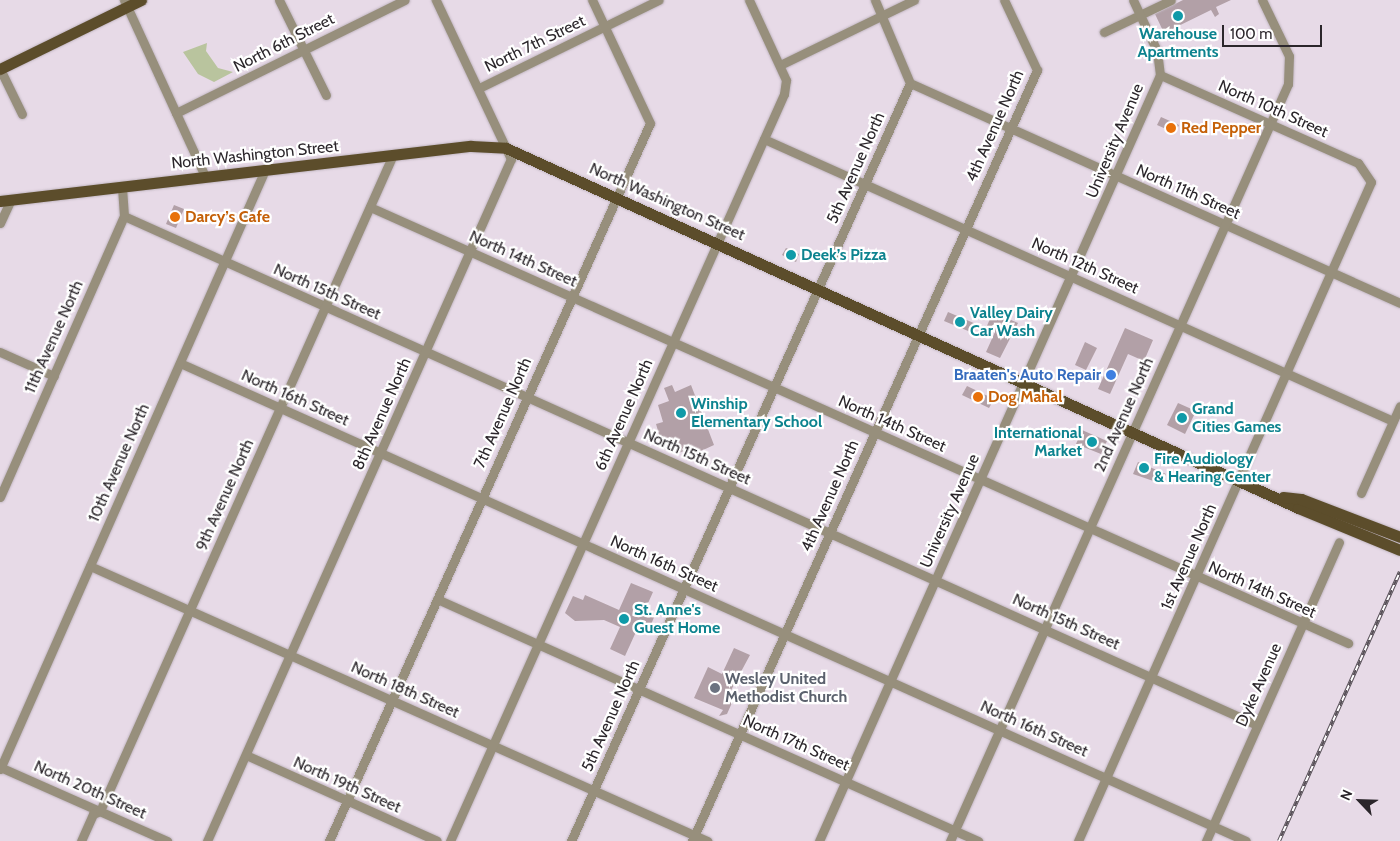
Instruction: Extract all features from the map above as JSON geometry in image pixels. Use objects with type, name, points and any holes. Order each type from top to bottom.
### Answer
[{"type":"main road","points":[[0,69],[125,3],[141,0]]},
{"type":"main road","name":"North Washington Street","points":[[5,200],[122,188],[205,176],[392,157],[471,146],[506,148],[1025,381],[1132,432],[1400,550]]},
{"type":"main road","name":"North Washington Street","points":[[1279,497],[1301,499],[1400,537]]},
{"type":"street","points":[[279,0],[326,95]]},
{"type":"street","name":"North 6th Street","points":[[176,113],[405,0]]},
{"type":"street","name":"8th Avenue North","points":[[207,841],[511,159],[436,0]]},
{"type":"street","name":"7th Avenue North","points":[[329,841],[570,297],[650,123],[592,0]]},
{"type":"street","name":"North 7th Street","points":[[479,88],[659,0]]},
{"type":"street","name":"6th Avenue North","points":[[450,841],[674,342],[786,86],[780,65],[749,0]]},
{"type":"street","points":[[875,0],[910,83]]},
{"type":"street","points":[[780,65],[914,0]]},
{"type":"street","name":"4th Avenue North","points":[[693,838],[1037,70],[1004,0]]},
{"type":"street","name":"University Avenue","points":[[820,841],[1117,176],[1160,75],[1157,51],[1133,0]]},
{"type":"street","points":[[1104,32],[1171,0]]},
{"type":"street","name":"2nd Avenue North","points":[[950,841],[1288,84],[1291,66],[1262,0]]},
{"type":"street","points":[[125,3],[205,176]]},
{"type":"street","points":[[0,69],[22,114]]},
{"type":"street","name":"North 10th Street","points":[[1160,75],[1358,163],[1369,175]]},
{"type":"street","name":"North 11th Street","points":[[910,83],[1400,303]]},
{"type":"street","name":"5th Avenue North","points":[[571,841],[910,83]]},
{"type":"street","name":"North 12th Street","points":[[764,139],[1393,421]]},
{"type":"street","name":"9th Avenue North","points":[[81,841],[93,814],[100,811],[392,157]]},
{"type":"street","name":"10th Avenue North","points":[[0,768],[265,170]]},
{"type":"street","name":"1st Avenue North","points":[[1078,841],[1369,190],[1369,175]]},
{"type":"street","name":"11th Avenue North","points":[[0,497],[124,216],[122,188]]},
{"type":"street","points":[[0,223],[5,200]]},
{"type":"street","name":"North 14th Street","points":[[370,207],[1196,577],[1348,643]]},
{"type":"street","name":"North 15th Street","points":[[124,216],[1257,725]]},
{"type":"street","points":[[0,352],[54,376]]},
{"type":"street","name":"North 16th Street","points":[[180,363],[1246,841]]},
{"type":"street","points":[[1361,492],[1400,406]]},
{"type":"street","name":"Dyke Avenue","points":[[1206,841],[1339,542]]},
{"type":"street","name":"North 18th Street","points":[[90,566],[594,790],[693,838],[707,841]]},
{"type":"street","name":"North 17th Street","points":[[437,599],[978,841]]},
{"type":"street","name":"North 19th Street","points":[[246,755],[437,841]]},
{"type":"street","name":"North 20th Street","points":[[0,768],[167,841]]},
{"type":"green space","points":[[207,43],[206,51],[218,68],[233,72],[214,82],[198,74],[183,52]]},
{"type":"building","name":"Warehouse Apartments","points":[[1183,0],[1231,0],[1216,7],[1219,14],[1215,17],[1211,10],[1164,33],[1155,14]]},
{"type":"building","name":"Red Pepper","points":[[1161,117],[1179,125],[1175,133],[1157,125]]},
{"type":"building","name":"Darcy’s Cafe","points":[[174,205],[184,209],[176,228],[166,224]]},
{"type":"building","name":"Deek’s Pizza","points":[[786,248],[799,254],[796,262],[782,255]]},
{"type":"building","name":"Valley Dairy Car Wash","points":[[948,312],[976,324],[973,333],[944,321]]},
{"type":"building","points":[[993,312],[1018,323],[1000,358],[986,352],[995,332],[986,328]]},
{"type":"building","name":"Braaten's Auto Repair","points":[[1125,328],[1153,340],[1144,361],[1128,354],[1110,394],[1098,389]]},
{"type":"building","points":[[1085,342],[1097,348],[1086,370],[1075,365]]},
{"type":"building","name":"Winship Elementary School","points":[[672,385],[675,392],[691,385],[714,445],[690,456],[684,451],[676,454],[670,437],[661,441],[656,424],[663,422],[658,405],[669,401],[664,388]]},
{"type":"building","name":"Dog Mahal","points":[[967,386],[994,399],[989,408],[962,395]]},
{"type":"building","name":"Grand Cities Games","points":[[1178,403],[1196,411],[1185,434],[1167,425]]},
{"type":"building","name":"International Market","points":[[1082,430],[1107,441],[1101,454],[1076,444]]},
{"type":"building","name":"Fire Audiology & Hearing Center","points":[[1138,462],[1166,474],[1162,484],[1133,474]]},
{"type":"building","name":"St. Anne's Guest Home","points":[[631,583],[653,592],[645,610],[655,615],[650,627],[640,623],[625,656],[610,649],[620,627],[604,620],[575,621],[565,613],[573,596],[583,600],[585,595],[619,610]]},
{"type":"building","name":"Wesley United Methodist Church","points":[[734,648],[750,655],[729,694],[735,696],[727,714],[719,716],[723,710],[694,698],[708,667],[722,674]]},
{"type":"railway","points":[[1279,841],[1400,572]]},
{"type":"place","name":"Warehouse Apartments","points":[[1178,16]]},
{"type":"place","name":"Red Pepper","points":[[1171,128]]},
{"type":"place","name":"Darcy’s Cafe","points":[[175,217]]},
{"type":"place","name":"Deek’s Pizza","points":[[791,255]]},
{"type":"place","name":"Valley Dairy Car Wash","points":[[960,322]]},
{"type":"place","name":"Braaten's Auto Repair","points":[[1111,375]]},
{"type":"place","name":"Dog Mahal","points":[[978,397]]},
{"type":"place","name":"Winship Elementary School","points":[[681,413]]},
{"type":"place","name":"Grand Cities Games","points":[[1182,418]]},
{"type":"place","name":"International Market","points":[[1092,442]]},
{"type":"place","name":"Fire Audiology & Hearing Center","points":[[1144,468]]},
{"type":"place","name":"St. Anne's Guest Home","points":[[624,619]]},
{"type":"place","name":"Wesley United Methodist Church","points":[[715,688]]}]
